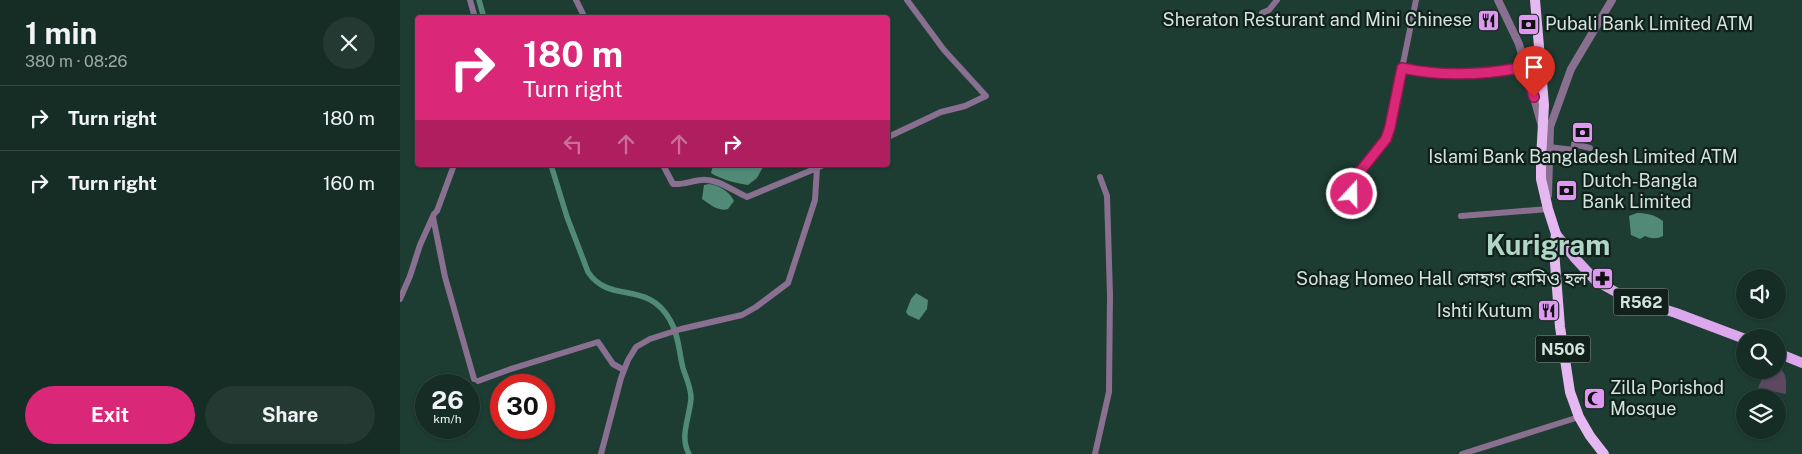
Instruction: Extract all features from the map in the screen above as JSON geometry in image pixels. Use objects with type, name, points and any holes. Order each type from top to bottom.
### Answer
[{"type":"highway","points":[[1535,0],[1544,105],[1542,179],[1548,209],[1556,234]]},
{"type":"highway","name":"N506","points":[[1556,234],[1554,250],[1560,327],[1570,392],[1579,417],[1590,436],[1604,454]]},
{"type":"main road","name":"R562","points":[[1556,234],[1574,258],[1596,281],[1623,296],[1736,336]]},
{"type":"main road","points":[[1786,356],[1802,363]]},
{"type":"street","points":[[470,0],[474,15]]},
{"type":"street","points":[[576,0],[584,15]]},
{"type":"street","points":[[890,136],[941,112],[964,106],[986,96],[944,50],[907,0]]},
{"type":"street","points":[[1262,13],[1269,10],[1277,0]]},
{"type":"street","points":[[1352,194],[1358,174],[1386,139],[1390,127],[1416,0]]},
{"type":"street","points":[[1498,0],[1519,44],[1542,127]]},
{"type":"street","points":[[1461,216],[1548,209],[1550,127],[1571,69],[1612,0]]},
{"type":"street","points":[[1402,68],[1420,72],[1470,75],[1525,67]]},
{"type":"street","points":[[1549,147],[1574,150],[1574,144],[1590,148]]},
{"type":"street","points":[[400,299],[420,245],[453,167]]},
{"type":"street","points":[[664,167],[673,184],[703,179],[710,180],[747,197],[818,167]]},
{"type":"street","points":[[601,454],[624,370],[636,347],[650,339],[681,329],[742,315],[788,283],[815,200],[820,167]]},
{"type":"street","points":[[1095,454],[1109,392],[1110,295],[1107,196],[1100,177]]},
{"type":"street","points":[[433,217],[445,277],[476,380],[598,342],[613,364],[624,370]]},
{"type":"street","points":[[1462,454],[1579,417]]},
{"type":"shaded area","points":[[712,167],[763,167],[757,178],[748,185],[729,181],[711,173]]},
{"type":"shaded area","points":[[704,185],[717,186],[730,195],[734,201],[728,209],[717,208],[702,199]]},
{"type":"shaded area","points":[[1637,213],[1651,215],[1663,221],[1663,236],[1650,238],[1645,236],[1640,239],[1631,235],[1629,216]]},
{"type":"shaded area","points":[[916,293],[928,300],[927,309],[919,320],[908,315],[906,312],[911,299]]},
{"type":"shaded area","points":[[1762,379],[1786,379],[1786,389],[1758,388]]},
{"type":"waterway","points":[[479,0],[483,15]]},
{"type":"waterway","points":[[552,167],[567,217],[588,272],[597,282],[607,288],[640,295],[651,300],[661,308],[673,326],[691,394],[685,433],[686,447],[689,454]]},
{"type":"place","name":"Sheraton Resturant and Mini Chinese","points":[[1488,20]]},
{"type":"place","name":"Pubali Bank Limited ATM","points":[[1529,24]]},
{"type":"place","name":"Islami Bank Bangladesh Limited ATM","points":[[1583,132]]},
{"type":"place","name":"Dutch-Bangla Bank Limited","points":[[1566,191]]},
{"type":"place","name":"Sohag Homeo Hall সোহাগ হোমিও হল","points":[[1603,279]]},
{"type":"place","name":"Ishti Kutum","points":[[1548,311]]},
{"type":"place","name":"Zilla Porishod Mosque","points":[[1594,398]]},
{"type":"district","name":"Kurigram","points":[[1548,245]]},
{"type":"route","points":[[1352,194],[1358,174],[1386,139],[1402,68],[1420,72],[1470,75],[1525,67],[1534,97]]}]
